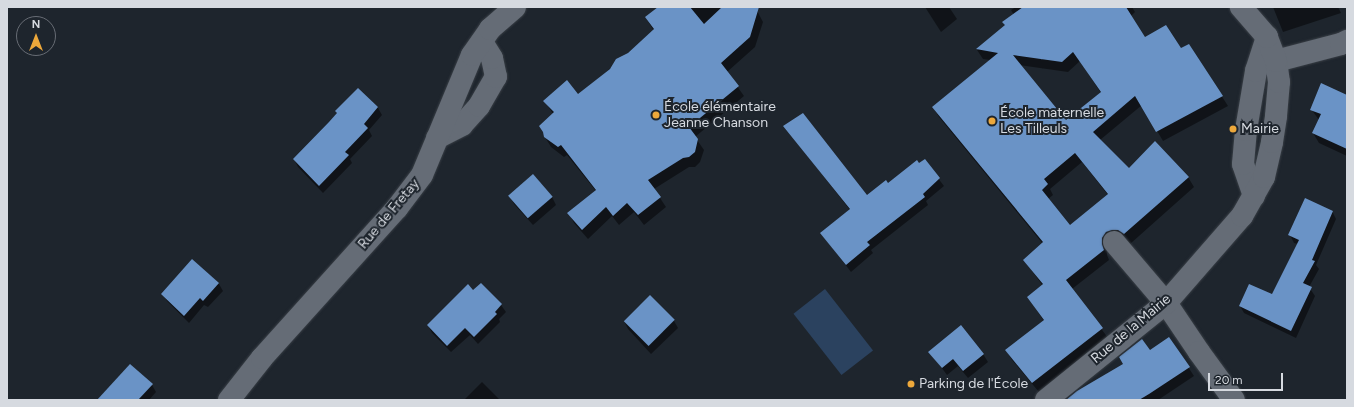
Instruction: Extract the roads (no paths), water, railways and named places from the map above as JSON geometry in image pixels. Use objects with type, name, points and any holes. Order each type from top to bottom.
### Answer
[{"type":"street","name":"Rue de Fretay","points":[[229,400],[262,358],[397,208],[422,175],[472,55],[490,29],[515,7]]},
{"type":"street","name":"Rue de la Mairie","points":[[1046,400],[1166,303],[1242,216],[1264,178],[1272,142],[1278,82],[1276,61],[1267,37],[1241,7]]},
{"type":"street","points":[[1254,196],[1243,164],[1246,130],[1256,70],[1267,37]]},
{"type":"street","points":[[1276,61],[1341,44],[1347,41]]},
{"type":"street","points":[[437,138],[462,125],[479,106],[496,77],[492,58],[482,42]]},
{"type":"street","points":[[1114,242],[1166,303],[1234,400]]},
{"type":"place","name":"École élémentaire Jeanne Chanson","points":[[656,115]]},
{"type":"place","name":"École maternelle Les Tilleuls","points":[[992,121]]},
{"type":"place","name":"Mairie","points":[[1233,129]]},
{"type":"place","name":"Parking de l'École","points":[[911,384]]}]
